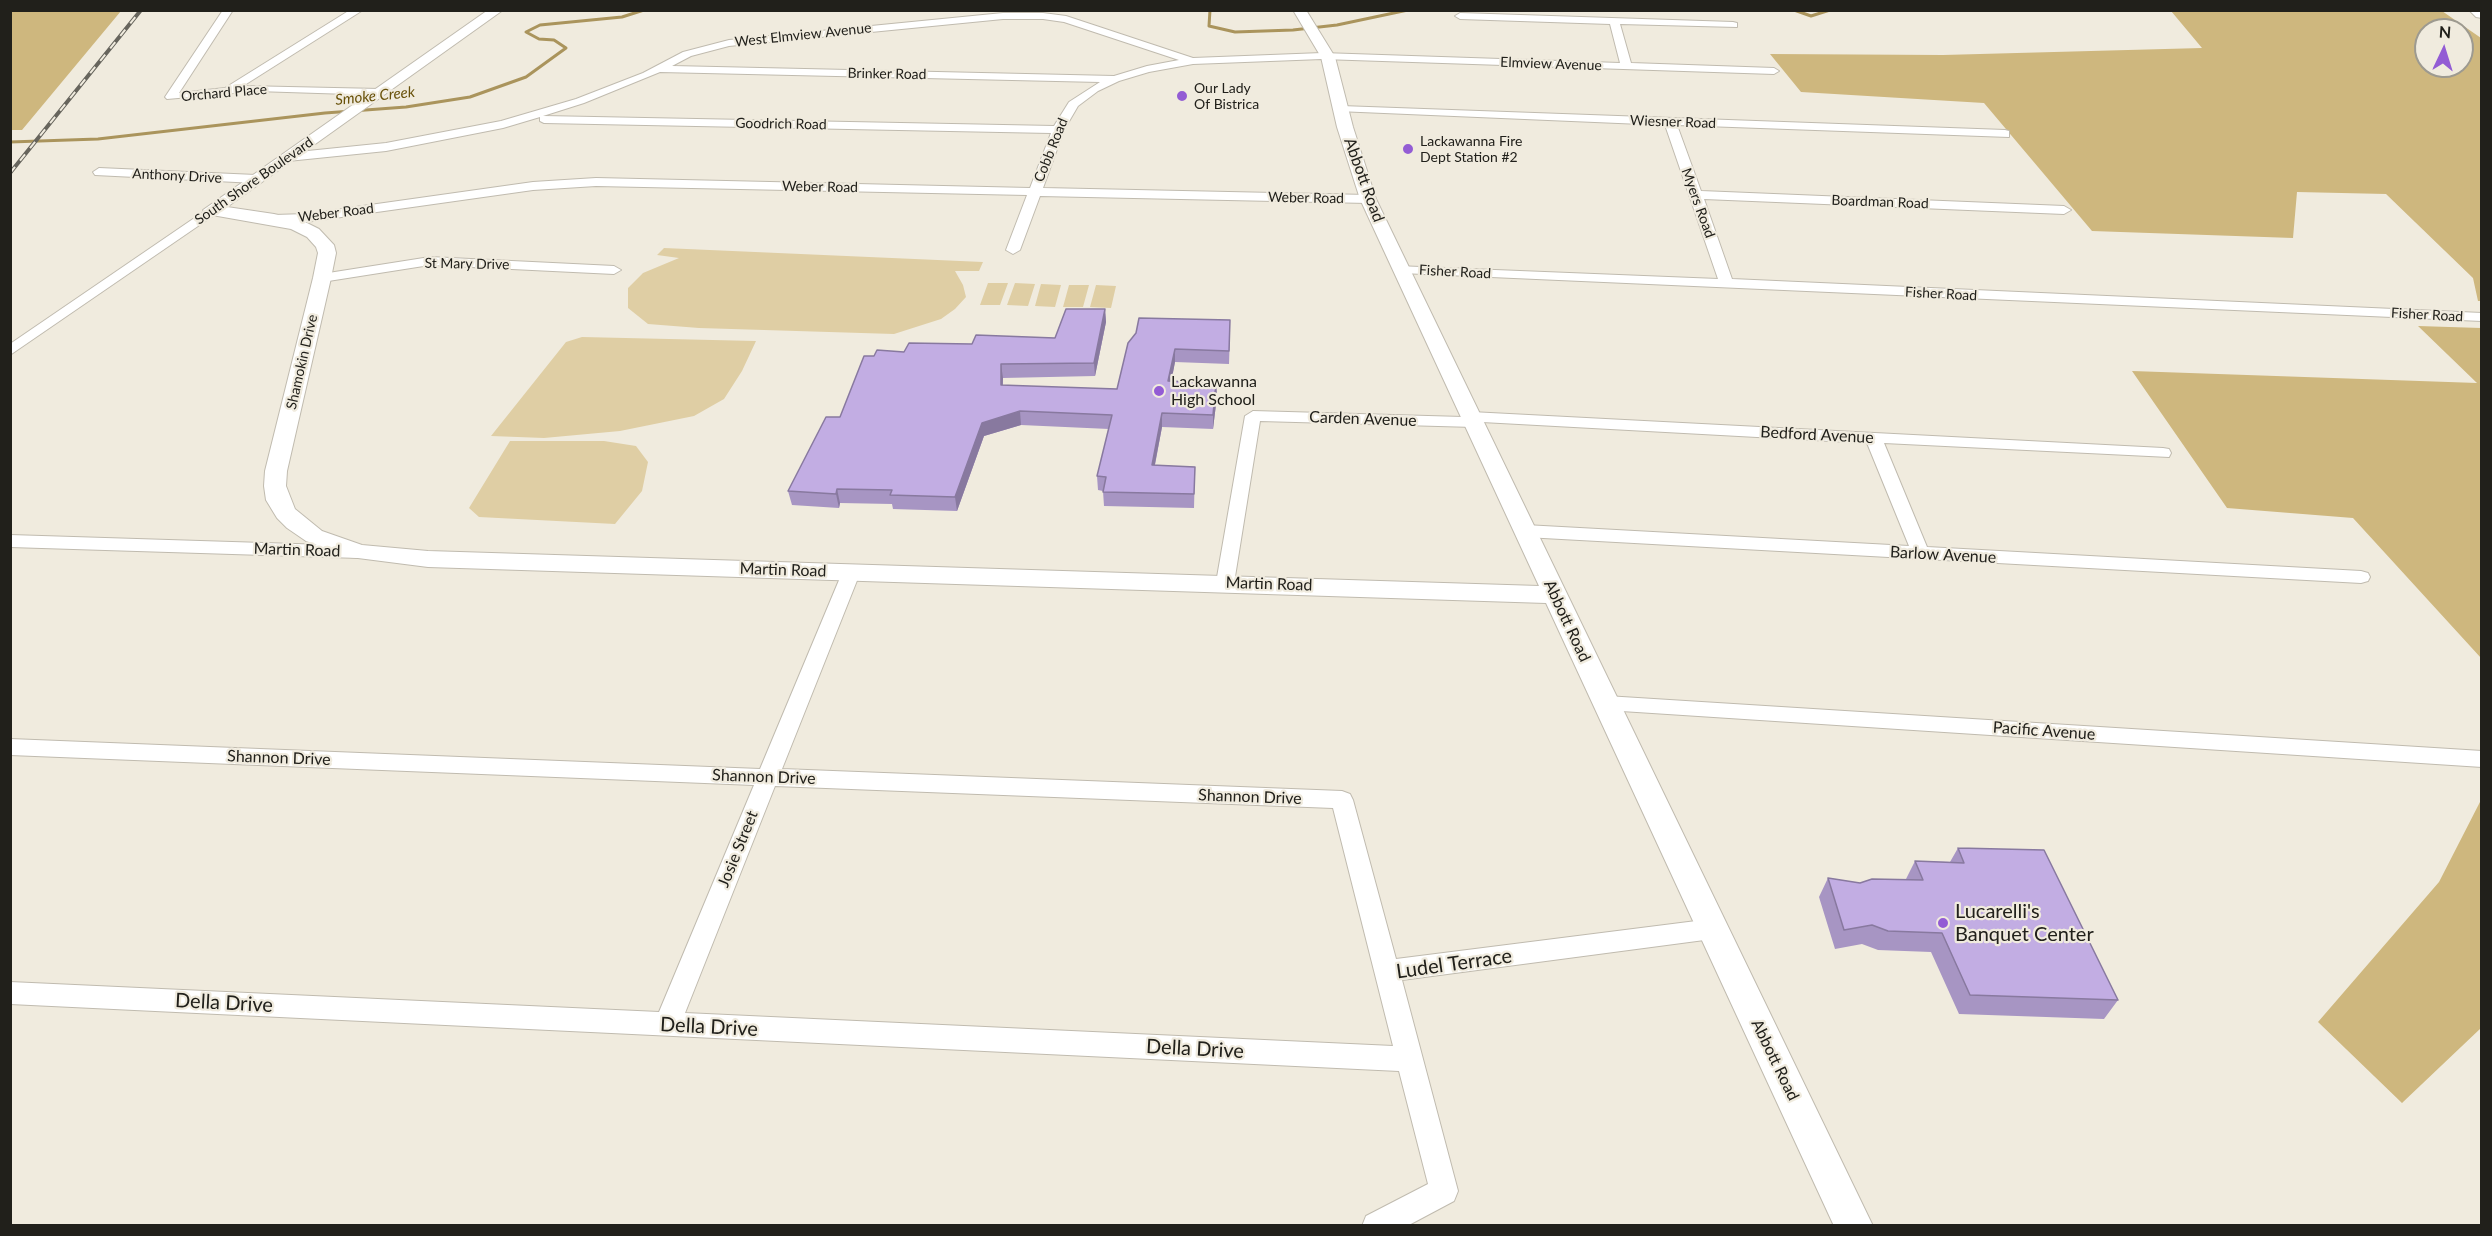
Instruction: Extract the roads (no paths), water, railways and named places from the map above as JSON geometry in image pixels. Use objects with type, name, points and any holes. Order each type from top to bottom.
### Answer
[{"type":"highway","points":[[2477,10],[2481,13]]},
{"type":"street","name":"Orchard Place","points":[[228,10],[171,97],[256,88],[375,96]]},
{"type":"street","points":[[225,91],[358,10]]},
{"type":"street","name":"South Shore Boulevard","points":[[10,351],[497,10]]},
{"type":"street","name":"West Elmview Avenue","points":[[288,157],[386,147],[503,124],[580,101],[659,69],[687,54],[743,41],[1017,15],[1066,19],[1192,61],[1328,57]]},
{"type":"street","points":[[1460,16],[1733,25]]},
{"type":"street","name":"Abbott Road","points":[[1305,20],[1328,57],[1368,199],[1854,1226]]},
{"type":"street","points":[[1614,21],[1627,66]]},
{"type":"street","name":"Elmview Avenue","points":[[1328,57],[1774,71]]},
{"type":"street","name":"Cobb Road","points":[[1013,250],[1058,130],[1073,104],[1094,89],[1115,79],[1148,69],[1192,61]]},
{"type":"street","name":"Brinker Road","points":[[659,69],[1115,79]]},
{"type":"street","name":"Wiesner Road","points":[[1341,109],[2005,134]]},
{"type":"street","name":"Goodrich Road","points":[[503,124],[564,118],[1058,130]]},
{"type":"street","name":"Myers Road","points":[[1670,122],[1727,284]]},
{"type":"street","name":"Anthony Drive","points":[[99,172],[256,179]]},
{"type":"street","name":"Weber Road","points":[[274,219],[306,218],[533,186],[596,182],[1368,199]]},
{"type":"street","name":"Boardman Road","points":[[1695,195],[2064,210]]},
{"type":"street","name":"Shamokin Drive","points":[[212,210],[274,219],[297,225],[320,237],[325,244],[327,253],[322,278],[276,471],[275,486],[278,500],[285,513],[295,523],[314,536],[359,552]]},
{"type":"street","name":"St Mary Drive","points":[[322,278],[430,261],[614,270]]},
{"type":"street","name":"Fisher Road","points":[[1401,269],[2481,317]]},
{"type":"street","name":"Carden Avenue","points":[[1225,583],[1253,416],[1472,420]]},
{"type":"street","name":"Bedford Avenue","points":[[1472,420],[2163,453]]},
{"type":"street","points":[[1873,438],[1921,554]]},
{"type":"street","name":"Barlow Avenue","points":[[1525,531],[2361,577]]},
{"type":"street","name":"Martin Road","points":[[10,541],[359,552],[428,559],[1555,595]]},
{"type":"street","name":"Josie Street","points":[[667,1025],[851,573]]},
{"type":"street","name":"Pacific Avenue","points":[[1606,703],[2481,759]]},
{"type":"street","name":"Shannon Drive","points":[[10,747],[1342,800],[1388,971]]},
{"type":"street","name":"Ludel Terrace","points":[[1376,1226],[1444,1191],[1408,1059],[1388,971],[1712,929]]},
{"type":"street","name":"Della Drive","points":[[10,993],[1408,1059]]},
{"type":"waterway","name":"Smoke Creek","points":[[10,142],[98,139],[325,113],[406,107],[470,97],[526,77],[566,48],[554,40],[539,39],[526,32],[540,25],[622,17],[644,10]]},
{"type":"waterway","name":"Smoke Creek","points":[[1210,10],[1209,26],[1235,32],[1293,30],[1337,25],[1408,10]]},
{"type":"waterway","name":"Smoke Creek","points":[[1794,10],[1811,16],[1830,10]]},
{"type":"railway","points":[[10,173],[141,10]]},
{"type":"place","name":"Our Lady Of Bistrica","points":[[1182,96]]},
{"type":"place","name":"Lackawanna Fire Dept Station #2","points":[[1408,149]]},
{"type":"place","name":"Lackawanna High School","points":[[1159,391]]},
{"type":"place","name":"Lucarelli's Banquet Center","points":[[1943,923]]}]
